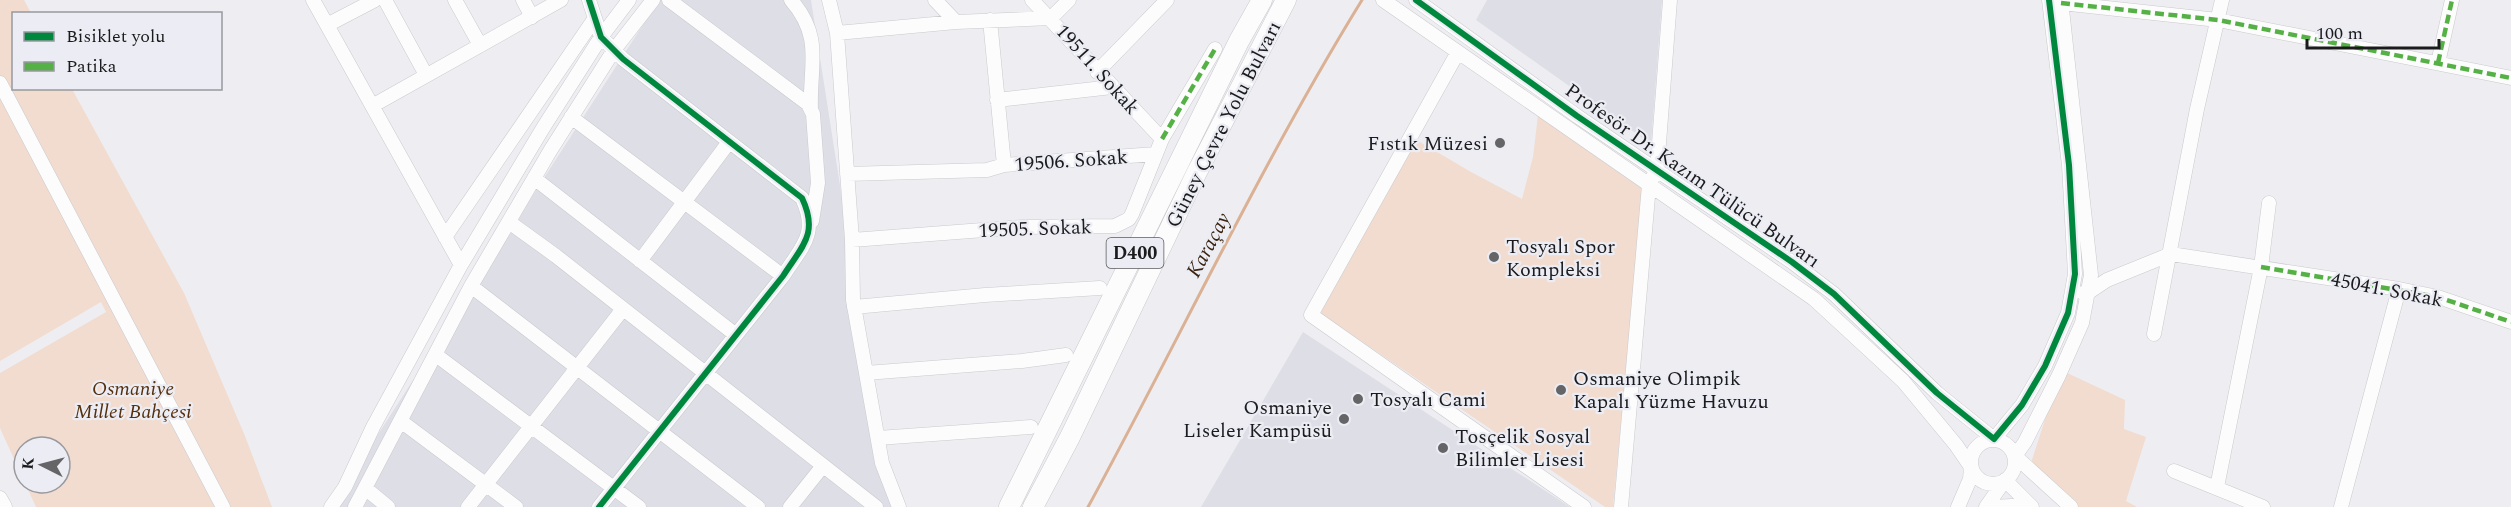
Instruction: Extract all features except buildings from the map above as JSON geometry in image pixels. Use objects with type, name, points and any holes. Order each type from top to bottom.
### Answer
[{"type":"highway","name":"Güney Çevre Yolu Bulvarı","points":[[1009,507],[1239,41],[1262,0]]},
{"type":"highway","name":"Güney Çevre Yolu Bulvarı","points":[[1033,507],[1070,437],[1196,174],[1286,0]]},
{"type":"street","points":[[313,0],[461,265]]},
{"type":"street","points":[[327,25],[375,0]]},
{"type":"street","points":[[385,0],[426,75]]},
{"type":"street","points":[[455,0],[480,45]]},
{"type":"street","points":[[523,0],[532,16]]},
{"type":"street","points":[[372,106],[561,0]]},
{"type":"street","points":[[589,0],[600,37],[802,198],[808,211],[810,234]]},
{"type":"street","points":[[331,507],[350,478],[373,427],[461,265],[600,37],[629,0]]},
{"type":"street","points":[[355,507],[402,422],[471,286],[508,222],[614,50],[653,0]]},
{"type":"street","points":[[669,0],[808,104],[811,110]]},
{"type":"street","points":[[599,507],[783,276],[810,234],[818,183],[816,142],[811,110],[813,40],[804,17],[791,0]]},
{"type":"street","points":[[829,0],[837,33],[852,240],[854,307],[882,463],[899,507]]},
{"type":"street","points":[[935,0],[956,22]]},
{"type":"street","name":"19511. Sokak","points":[[1032,0],[1162,139]]},
{"type":"street","points":[[837,33],[956,22],[1051,18],[1069,0]]},
{"type":"street","points":[[1097,72],[1167,0]]},
{"type":"street","name":"Profesör Dr. Kazım Tülücü Bulvarı","points":[[1383,0],[1814,298],[1903,381],[1956,445],[1971,467]]},
{"type":"street","name":"Profesör Dr. Kazım Tülücü Bulvarı","points":[[1416,0],[1577,116],[1792,262],[1834,294],[1937,393],[1994,439]]},
{"type":"street","points":[[1621,507],[1649,184],[1657,169],[1670,0]]},
{"type":"street","points":[[2154,334],[2197,109],[2222,0]]},
{"type":"street","points":[[2438,63],[2452,0]]},
{"type":"street","points":[[2057,1],[2218,20],[2511,78]]},
{"type":"street","points":[[1986,507],[2015,467],[2014,456],[2025,442],[2082,323],[2089,292],[2091,274],[2086,217],[2057,1]]},
{"type":"street","points":[[1958,507],[1970,479],[1971,460],[1976,448],[1981,443],[1994,439],[2022,405],[2045,366],[2068,313],[2072,296],[2074,264],[2057,1]]},
{"type":"street","points":[[445,237],[595,18]]},
{"type":"street","points":[[990,20],[1004,165]]},
{"type":"street","name":"19505. Sokak","points":[[852,240],[1011,227],[1115,226],[1129,219],[1162,139],[1215,49]]},
{"type":"street","points":[[1458,52],[1311,315],[1584,507]]},
{"type":"street","points":[[0,83],[222,507]]},
{"type":"street","points":[[997,100],[1112,87]]},
{"type":"street","points":[[571,117],[783,276]]},
{"type":"street","points":[[525,120],[540,133]]},
{"type":"street","points":[[640,261],[729,142]]},
{"type":"street","name":"19506. Sokak","points":[[847,174],[987,170],[1004,165],[1156,154]]},
{"type":"street","points":[[534,178],[736,335]]},
{"type":"street","points":[[2217,488],[2261,267],[2269,203]]},
{"type":"street","points":[[508,222],[876,507]]},
{"type":"street","points":[[2072,296],[2089,292],[2107,280],[2171,254]]},
{"type":"street","name":"45041. Sokak","points":[[2171,254],[2398,289],[2438,297],[2511,322]]},
{"type":"street","points":[[471,286],[658,433],[758,507]]},
{"type":"street","points":[[854,307],[985,295],[1100,288]]},
{"type":"street","points":[[2341,507],[2398,289]]},
{"type":"street","points":[[468,507],[623,309]]},
{"type":"street","points":[[436,355],[639,507]]},
{"type":"street","points":[[866,373],[1022,361],[1066,355]]},
{"type":"street","points":[[402,422],[516,507]]},
{"type":"street","points":[[1978,425],[2006,424]]},
{"type":"street","points":[[878,438],[1031,427]]},
{"type":"street","points":[[1994,439],[2007,444],[2014,456],[2071,507]]},
{"type":"street","points":[[2025,442],[2029,469]]},
{"type":"street","points":[[790,507],[822,467]]},
{"type":"street","points":[[1971,467],[1974,474],[1985,483],[1992,484],[2006,480]]},
{"type":"street","points":[[2174,471],[2263,507]]},
{"type":"street","points":[[2006,480],[2031,506]]},
{"type":"street","points":[[365,488],[388,507]]},
{"type":"street","points":[[0,498],[5,507]]},
{"type":"street","points":[[1993,507],[2031,506]]},
{"type":"shaded area","points":[[659,0],[811,0],[870,378],[897,507],[331,507]]},
{"type":"shaded area","points":[[1487,0],[1662,0],[1651,144],[1476,20]]},
{"type":"shaded area","name":"Osmaniye Liseler Kampüsü","points":[[1303,332],[1570,507],[1201,507]]},
{"type":"green space","name":"Osmaniye Millet Bahçesi","points":[[0,0],[24,0],[30,12],[12,12],[12,90],[73,90],[184,293],[245,436],[272,507],[36,507],[30,495],[72,495],[72,435],[12,435],[12,454],[0,428],[0,373],[106,312],[101,302],[0,361]]},
{"type":"green space","name":"Tosyalı Spor Kompleksi","points":[[1538,115],[1643,188],[1613,507],[1605,507],[1320,313],[1415,139],[1522,199],[1533,157]]},
{"type":"green space","points":[[2065,372],[2125,400],[2124,429],[2146,437],[2126,501],[2137,507],[2071,507],[2029,469],[2052,398]]},
{"type":"waterway","name":"Karaçay","points":[[1088,507],[1255,188],[1362,0]]},
{"type":"marked path","points":[[2438,63],[2452,0]]},
{"type":"marked path","points":[[2061,3],[2218,20],[2511,78]]},
{"type":"marked path","points":[[1162,139],[1215,49]]},
{"type":"marked path","points":[[2261,267],[2438,297],[2511,322]]},
{"type":"cycle path","points":[[589,0],[601,37],[623,59],[802,198],[809,221],[802,248],[783,276],[599,507]]},
{"type":"cycle path","points":[[1416,0],[1577,116],[1792,262],[1834,294],[1937,393],[1994,439],[2022,405],[2045,366],[2068,313],[2075,274],[2069,165],[2049,0]]},
{"type":"place","name":"Fıstık Müzesi","points":[[1500,143]]},
{"type":"place","name":"Tosyalı Spor Kompleksi","points":[[1494,257]]},
{"type":"place","name":"Osmaniye Olimpik Kapalı Yüzme Havuzu","points":[[1561,390]]},
{"type":"place","name":"Tosyalı Cami","points":[[1358,399]]},
{"type":"place","name":"Osmaniye Liseler Kampüsü","points":[[1344,419]]},
{"type":"place","name":"Tosçelik Sosyal Bilimler Lisesi","points":[[1443,448]]}]
